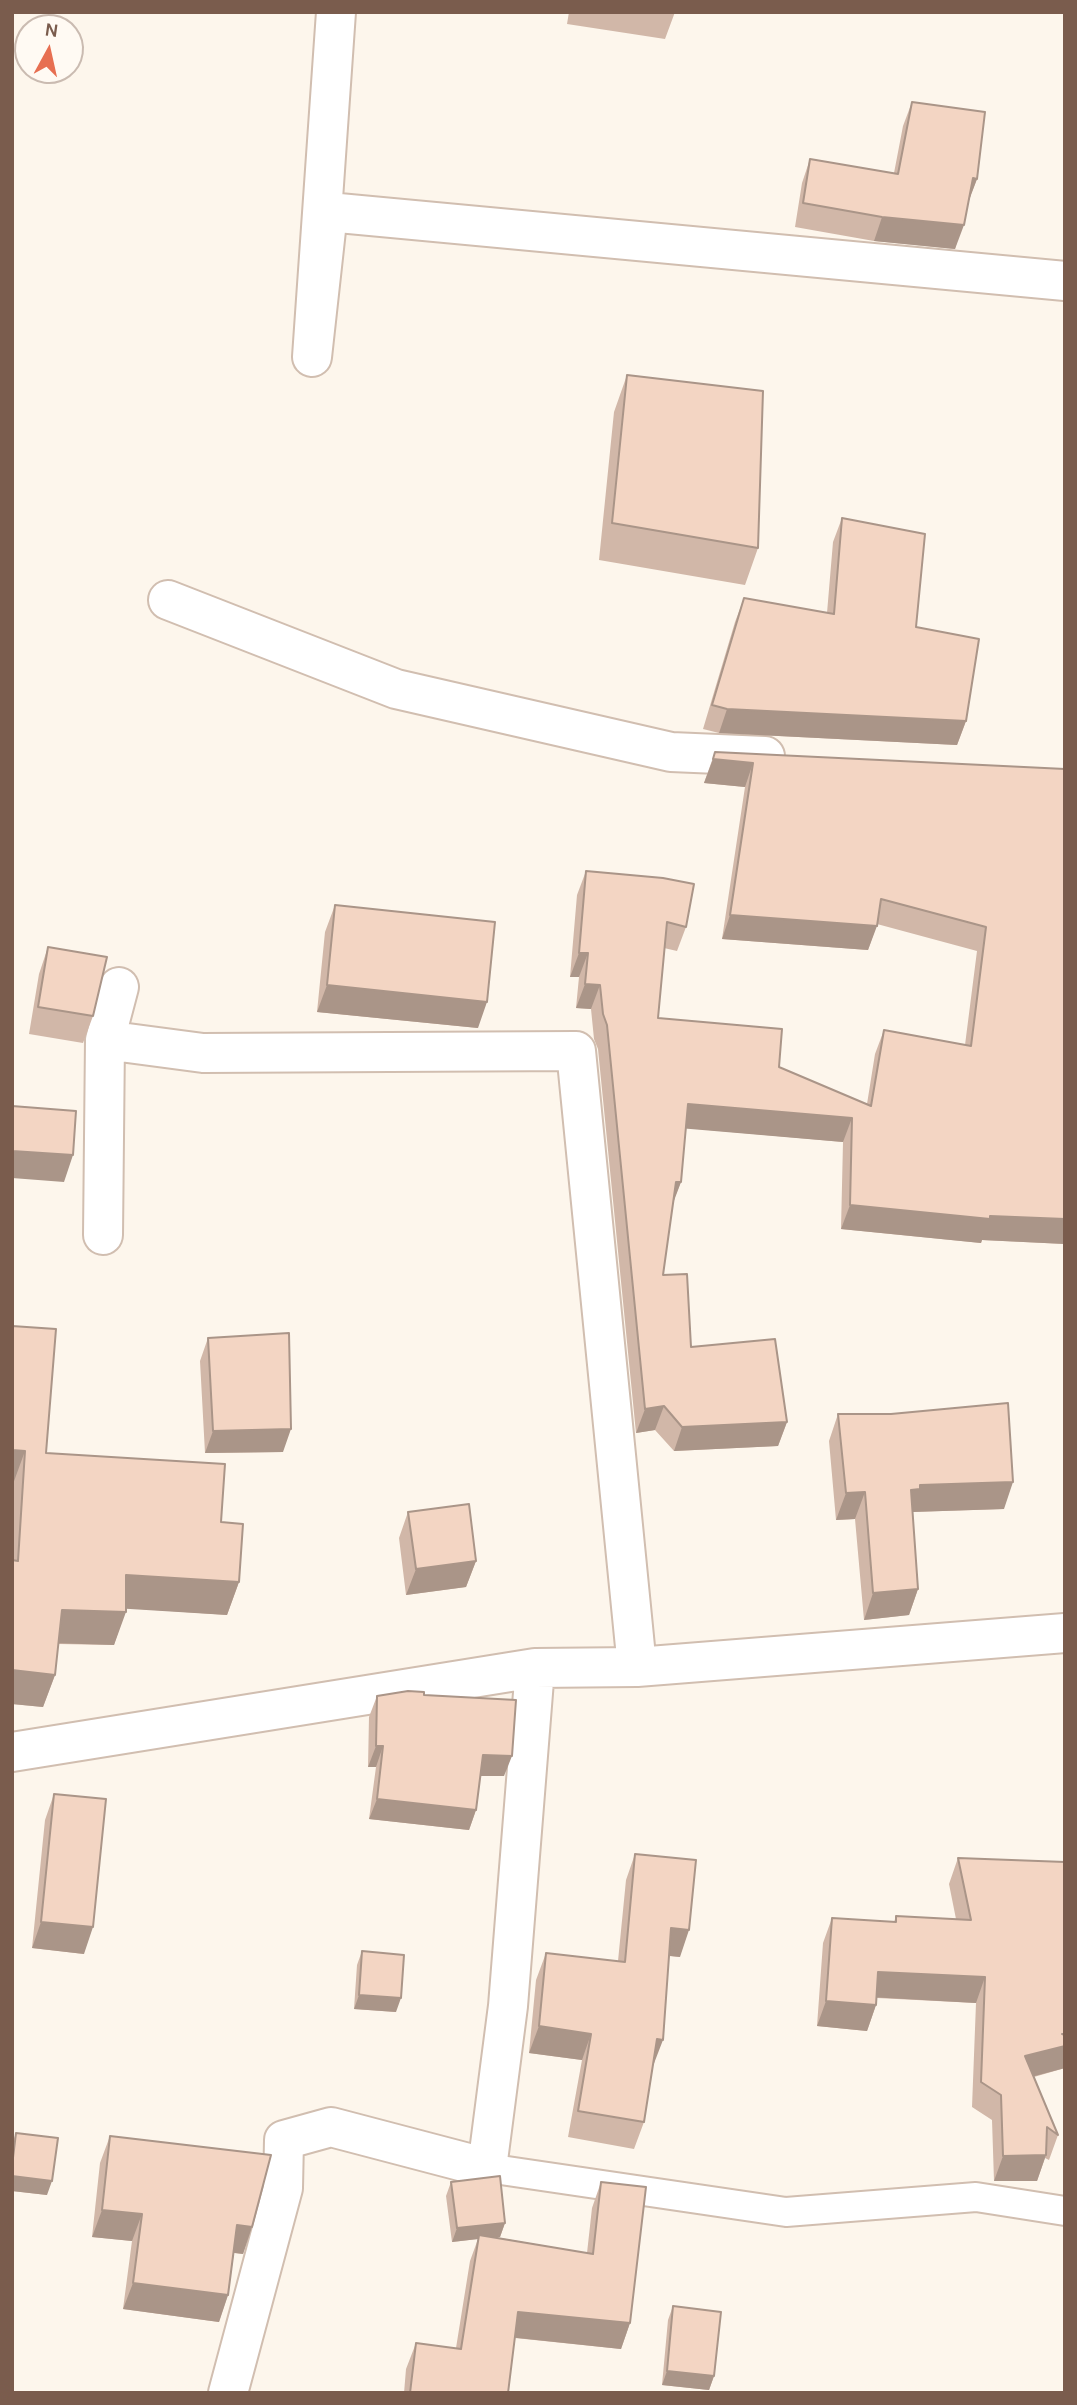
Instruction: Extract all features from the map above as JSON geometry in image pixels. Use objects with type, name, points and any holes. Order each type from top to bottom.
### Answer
[{"type":"street","points":[[336,12],[312,358],[328,212],[1065,281]]},
{"type":"street","points":[[168,600],[396,690],[671,752],[793,758]]},
{"type":"street","points":[[103,1235],[105,1040],[119,987]]},
{"type":"street","points":[[105,1040],[203,1053],[576,1051],[636,1667]]},
{"type":"street","points":[[12,1752],[535,1668],[636,1667],[1065,1633]]},
{"type":"street","points":[[228,2393],[283,2188],[284,2140],[331,2127],[487,2168],[508,2006],[535,1668]]},
{"type":"lane","points":[[487,2168],[786,2212],[976,2197],[1065,2211]]},
{"type":"building","points":[[912,102],[985,112],[977,179],[973,178],[964,225],[882,217],[803,203],[810,159],[898,174]]},
{"type":"building","points":[[627,375],[763,391],[758,548],[612,523]]},
{"type":"building","points":[[842,518],[925,534],[916,627],[979,639],[966,721],[727,709],[712,705],[744,598],[834,614]]},
{"type":"building","points":[[715,752],[1065,769],[1065,1219],[990,1216],[990,1219],[850,1205],[852,1118],[688,1104],[681,1182],[676,1182],[663,1275],[687,1274],[691,1347],[775,1339],[787,1422],[682,1427],[664,1406],[645,1409],[607,1025],[600,985],[585,984],[588,953],[579,953],[586,871],[663,878],[694,884],[686,927],[667,922],[658,1018],[782,1029],[779,1067],[871,1106],[884,1030],[971,1046],[986,927],[881,899],[877,926],[730,915],[753,763],[713,759]]},
{"type":"building","points":[[335,905],[495,922],[487,1002],[327,985]]},
{"type":"building","points":[[48,947],[107,957],[93,1016],[38,1007]]},
{"type":"building","points":[[12,1106],[76,1111],[73,1155],[12,1151]]},
{"type":"building","points":[[12,1326],[56,1329],[46,1453],[225,1464],[221,1522],[243,1524],[239,1582],[126,1575],[126,1612],[62,1610],[55,1675],[12,1670],[12,1560],[18,1561],[25,1451],[12,1450]]},
{"type":"building","points":[[289,1333],[291,1429],[213,1431],[208,1338]]},
{"type":"building","points":[[1008,1403],[1013,1482],[920,1485],[920,1489],[911,1490],[918,1589],[873,1593],[865,1492],[846,1493],[838,1414],[891,1414]]},
{"type":"building","points":[[469,1504],[476,1561],[416,1569],[408,1512]]},
{"type":"building","points":[[408,1691],[424,1692],[424,1695],[516,1700],[512,1756],[483,1755],[476,1810],[377,1799],[383,1746],[376,1746],[377,1696]]},
{"type":"building","points":[[54,1794],[106,1799],[93,1927],[41,1922]]},
{"type":"building","points":[[635,1854],[696,1860],[689,1930],[671,1928],[663,2040],[657,2039],[644,2122],[578,2111],[591,2034],[539,2026],[546,1953],[625,1962]]},
{"type":"building","points":[[958,1858],[1065,1862],[1065,2034],[1062,2034],[1065,2035],[1065,2046],[1025,2056],[1058,2135],[1047,2127],[1046,2155],[1003,2156],[1001,2095],[981,2082],[985,1977],[878,1972],[876,2005],[826,2001],[832,1918],[896,1922],[896,1916],[971,1920]]},
{"type":"building","points":[[362,1951],[404,1955],[401,1998],[359,1995]]},
{"type":"building","points":[[16,2133],[58,2138],[52,2181],[12,2176]]},
{"type":"building","points":[[110,2136],[271,2155],[252,2227],[237,2225],[228,2295],[133,2283],[142,2214],[102,2210]]},
{"type":"building","points":[[500,2176],[505,2223],[457,2228],[451,2182]]},
{"type":"building","points":[[601,2182],[646,2187],[630,2323],[518,2312],[508,2393],[410,2393],[416,2343],[461,2349],[479,2235],[593,2254]]},
{"type":"building","points":[[673,2306],[721,2312],[714,2376],[667,2371]]}]
